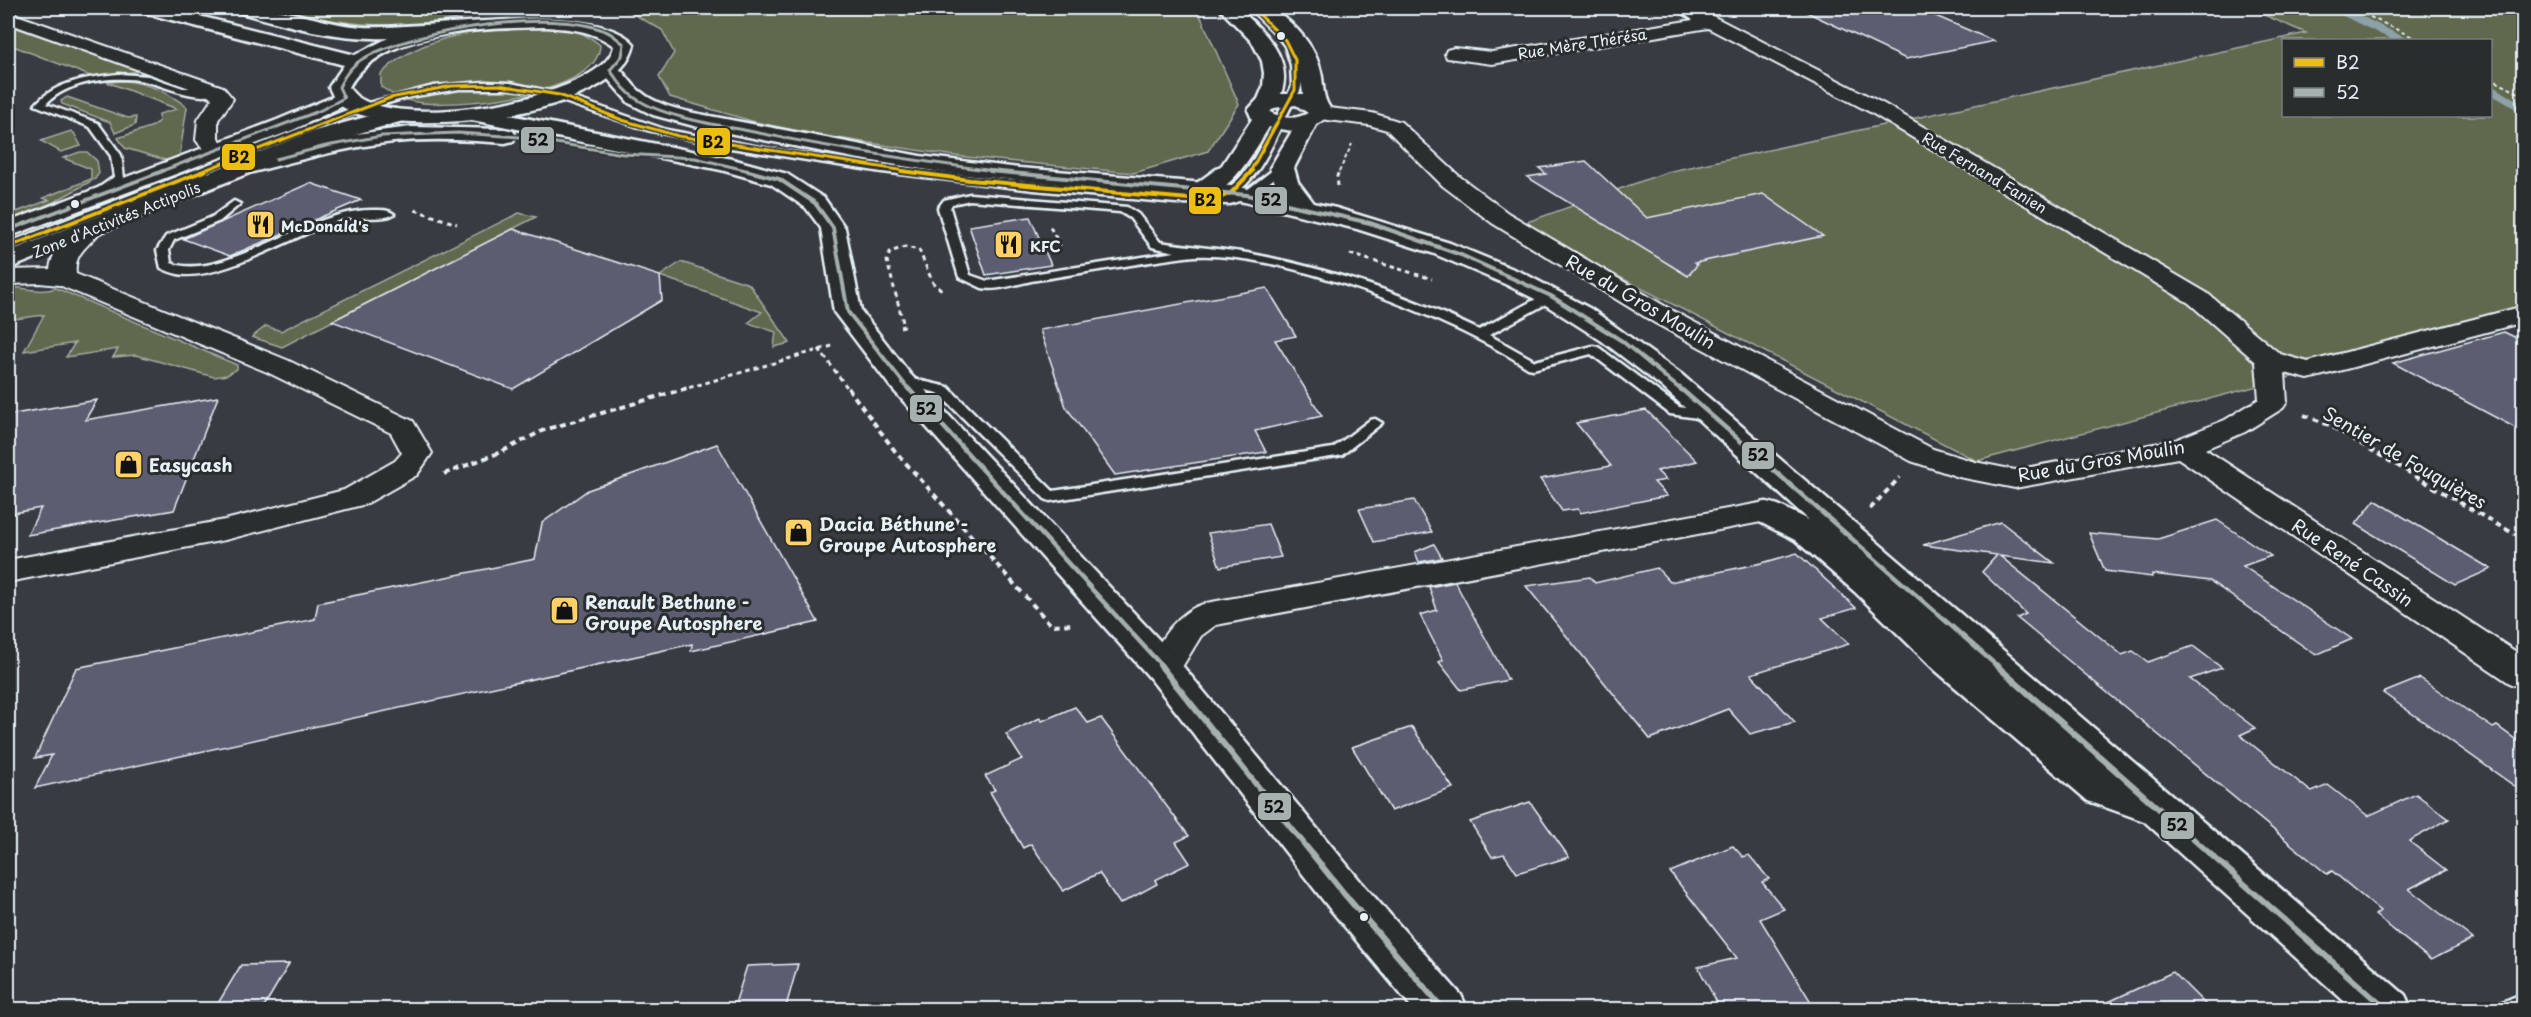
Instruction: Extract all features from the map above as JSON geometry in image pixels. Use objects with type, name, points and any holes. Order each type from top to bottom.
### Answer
[{"type":"main road","points":[[148,8],[358,62]]},
{"type":"main road","points":[[245,8],[352,32],[380,33],[443,28]]},
{"type":"main road","points":[[479,21],[514,8]]},
{"type":"main road","points":[[1223,195],[1230,170],[1275,111],[1273,92],[1275,69],[1271,56],[1258,34],[1228,8]]},
{"type":"main road","points":[[1264,8],[1299,40],[1306,53],[1314,113],[1282,168],[1287,183],[1305,207]]},
{"type":"main road","points":[[600,17],[617,33],[624,44],[622,56],[610,70],[590,82],[559,95],[506,109],[475,114],[437,117],[394,116],[352,103],[339,87],[344,74],[358,62],[400,41],[443,28],[479,21],[600,17]]},
{"type":"main road","points":[[610,70],[621,86],[637,100],[656,108],[704,122],[795,141],[896,159],[1223,195],[1305,207],[1370,223],[1461,255],[1551,296],[1622,341],[1713,416],[1851,518],[2162,811],[2388,1010]]},
{"type":"main road","name":"Zone d'Activités Actipolis","points":[[8,230],[319,111],[352,103]]},
{"type":"main road","points":[[1275,111],[1314,113]]},
{"type":"main road","points":[[475,114],[507,118],[695,158],[779,179],[815,203],[833,228],[848,312],[900,380],[1163,668],[1346,896],[1444,1010]]},
{"type":"main road","name":"Zone d'Activités Actipolis","points":[[8,261],[319,137],[394,116]]},
{"type":"main road","points":[[253,165],[326,146],[382,136],[458,133],[519,137],[623,154],[695,158]]},
{"type":"main road","points":[[1766,512],[1807,532],[1867,584],[1956,668],[2103,790],[2162,811]]},
{"type":"street","name":"Rue Fernand Fanien","points":[[1684,8],[1877,108],[2198,298],[2270,360]]},
{"type":"street","points":[[8,16],[216,91],[223,99],[208,120],[207,140],[218,150]]},
{"type":"street","name":"Rue Mère Thérésa","points":[[1454,54],[1492,58],[1711,22]]},
{"type":"street","name":"Rue du Gros Moulin","points":[[1314,113],[1372,118],[1394,126],[1451,181],[1500,218],[1664,317],[1922,455],[1970,470],[2015,479],[2183,448],[2235,426],[2273,402]]},
{"type":"street","points":[[64,278],[61,266],[64,257],[90,229]]},
{"type":"street","points":[[8,277],[40,275],[64,278],[277,366],[403,427],[417,453],[406,468],[355,497],[225,530],[8,571]]},
{"type":"street","points":[[2273,402],[2270,360],[2308,370],[2523,314]]},
{"type":"street","name":"Rue René Cassin","points":[[2183,448],[2523,675]]},
{"type":"street","points":[[1163,668],[1189,627],[1206,615],[1385,580],[1766,512]]},
{"type":"lane","points":[[1253,8],[1285,40],[1295,60],[1295,90],[1275,111]]},
{"type":"lane","points":[[93,196],[119,178],[116,154],[103,140],[94,125],[40,105],[45,96],[73,85],[131,76],[145,78],[180,90],[216,91]]},
{"type":"lane","points":[[8,246],[352,103],[452,86],[499,86],[559,95],[622,120],[678,136],[868,168],[1001,184],[1223,195],[1282,168]]},
{"type":"lane","points":[[1226,254],[1188,253],[986,285],[965,277],[944,208],[948,202],[970,198],[1123,209],[1134,216],[1156,245],[1226,254],[1352,283],[1429,312],[1480,335],[1533,365],[1593,350],[1675,411],[1713,416]]},
{"type":"lane","points":[[234,204],[216,219],[170,238],[163,250],[165,265],[170,269],[182,271],[224,264],[337,217],[372,213],[388,214]]},
{"type":"lane","points":[[1480,335],[1551,296]]},
{"type":"lane","points":[[900,380],[943,390],[1050,496],[1337,452],[1375,423]]},
{"type":"lane","points":[[2508,1010],[2523,1002]]},
{"type":"path","points":[[2351,8],[2417,39]]},
{"type":"path","points":[[2492,79],[2523,96]]},
{"type":"path","points":[[1046,219],[1075,272]]},
{"type":"path","points":[[438,476],[501,452],[544,430],[904,326],[887,261],[890,252],[898,248],[914,247],[919,250],[933,283],[951,297],[979,293],[986,285]]},
{"type":"path","points":[[819,349],[895,451],[1051,625],[1121,622]]},
{"type":"path","name":"Sentier de Fouquières","points":[[2273,402],[2329,425],[2498,525],[2515,534],[2523,535]]},
{"type":"path","points":[[1851,518],[1889,488]]},
{"type":"green space","points":[[281,8],[497,8],[444,21],[389,25],[335,21]]},
{"type":"green space","points":[[627,8],[1197,8],[1239,104],[1208,151],[1134,173],[955,156],[818,135],[755,122],[670,97],[659,77],[674,53],[662,30],[626,10]]},
{"type":"green space","points":[[2248,8],[2523,8],[2523,315],[1977,461],[1538,235],[1527,222],[1667,172],[2306,33]]},
{"type":"green space","points":[[8,25],[142,71],[90,76],[8,44]]},
{"type":"green space","points":[[516,26],[549,26],[571,30],[591,38],[600,45],[594,62],[577,76],[554,87],[525,94],[467,102],[423,103],[401,98],[381,87],[381,74],[410,52],[462,34]]},
{"type":"green space","points":[[125,81],[158,89],[187,107],[179,159],[172,162],[125,148],[118,138],[153,126],[159,121],[159,114],[177,109],[107,82]]},
{"type":"green space","points":[[67,97],[128,118],[136,117],[135,125],[115,133],[110,122],[62,104],[61,101]]},
{"type":"green space","points":[[71,131],[81,146],[61,152],[41,141]]},
{"type":"green space","points":[[87,152],[97,161],[99,173],[95,179],[54,202],[8,221],[8,215],[49,200],[43,198],[91,179],[91,169],[63,158]]},
{"type":"green space","points":[[519,213],[536,217],[282,347],[252,337],[266,326],[281,331]]},
{"type":"green space","points":[[681,262],[749,284],[790,343],[774,347],[776,332],[748,323],[762,312],[660,276]]},
{"type":"green space","points":[[8,287],[38,290],[56,288],[237,365],[237,369],[227,375],[214,377],[136,355],[113,357],[118,349],[66,357],[75,343],[24,351],[44,315],[8,320]]},
{"type":"building","points":[[1798,8],[1917,8],[1994,41],[1906,59]]},
{"type":"building","points":[[1586,161],[1647,218],[1763,194],[1823,236],[1695,263],[1697,265],[1688,276],[1527,177],[1546,174],[1539,168]]},
{"type":"building","name":"McDonald's","points":[[310,183],[361,200],[230,256],[183,239]]},
{"type":"building","name":"KFC","points":[[1030,217],[1051,265],[986,275],[969,226]]},
{"type":"building","points":[[513,229],[660,276],[662,300],[513,389],[332,321]]},
{"type":"building","points":[[1267,288],[1296,336],[1275,340],[1322,416],[1255,431],[1266,452],[1115,475],[1066,407],[1040,330]]},
{"type":"building","points":[[2504,332],[2523,341],[2523,432],[2393,363]]},
{"type":"building","name":"Easycash","points":[[218,397],[174,510],[27,535],[41,508],[8,514],[8,415],[97,400],[85,420]]},
{"type":"building","points":[[1646,410],[1697,461],[1657,471],[1666,480],[1654,482],[1667,496],[1580,513],[1578,509],[1562,511],[1540,479],[1611,466],[1576,423]]},
{"type":"building","name":"Renault Bethune - Groupe Autosphere","points":[[717,444],[818,622],[691,651],[692,644],[35,788],[52,755],[35,758],[76,668],[315,619],[318,603],[535,559],[542,523],[588,490]]},
{"type":"building","points":[[1414,500],[1432,532],[1374,542],[1359,509]]},
{"type":"building","points":[[2375,500],[2491,569],[2455,585],[2356,524]]},
{"type":"building","points":[[2217,520],[2271,556],[2243,566],[2352,639],[2316,655],[2210,581],[2105,571],[2089,533],[2158,539]]},
{"type":"building","points":[[2001,522],[2054,563],[2000,556],[2122,655],[2133,651],[2148,662],[2193,646],[2222,668],[2190,679],[2255,728],[2240,735],[2312,792],[2328,785],[2368,816],[2416,794],[2449,819],[2409,841],[2446,870],[2409,889],[2473,939],[2431,960],[2375,915],[2380,911],[2332,871],[2327,874],[2017,618],[2026,614],[1982,572],[1997,555],[1923,545]]},
{"type":"building","points":[[1268,524],[1281,557],[1220,567],[1208,533]]},
{"type":"building","points":[[1434,544],[1442,558],[1419,562],[1415,552]]},
{"type":"building","points":[[1797,553],[1856,608],[1822,618],[1849,644],[1751,674],[1795,722],[1750,734],[1728,709],[1650,739],[1526,586],[1590,577],[1595,583],[1657,568],[1670,582],[1762,563]]},
{"type":"building","points":[[1455,582],[1508,680],[1461,690],[1439,662],[1443,660],[1420,615],[1437,610],[1429,587]]},
{"type":"building","points":[[2420,678],[2493,728],[2497,726],[2523,745],[2523,792],[2383,693]]},
{"type":"building","points":[[1075,707],[1088,723],[1101,718],[1189,836],[1176,842],[1190,863],[1155,880],[1157,884],[1120,904],[1099,873],[1063,891],[1031,844],[1023,848],[990,792],[995,790],[985,776],[1022,759],[1006,734],[1040,718],[1042,721]]},
{"type":"building","points":[[1412,727],[1453,788],[1391,811],[1352,747]]},
{"type":"building","points":[[1530,802],[1569,857],[1517,873],[1504,854],[1492,857],[1470,822]]},
{"type":"building","points":[[1733,846],[1743,857],[1749,855],[1769,879],[1762,882],[1784,909],[1760,919],[1816,1010],[1721,1010],[1698,967],[1737,958],[1670,872]]},
{"type":"building","points":[[289,964],[262,1010],[214,1010],[241,965]]},
{"type":"building","points":[[798,964],[785,1010],[733,1010],[747,966]]},
{"type":"building","points":[[2173,972],[2211,1010],[2091,1010]]},
{"type":"waterway","points":[[2336,8],[2399,39]]},
{"type":"waterway","points":[[2492,90],[2524,109]]},
{"type":"transit line","name":"B2","points":[[8,247],[390,98],[452,86],[499,85],[559,95],[622,120],[678,136],[837,162],[970,180],[1213,201],[1231,193],[1255,167],[1295,90],[1295,60],[1285,40],[1253,8]]},
{"type":"transit line","name":"52","points":[[8,230],[319,111],[344,98],[339,87],[354,66],[366,57],[388,47],[459,30],[500,24],[541,22],[578,24],[606,31],[624,44],[622,56],[610,70],[621,86],[637,100],[704,122],[896,159],[1017,174],[1247,195],[1370,223],[1461,255],[1551,296],[1622,341],[1713,416],[2387,1010]]},
{"type":"transit line","name":"52","points":[[276,159],[326,146],[382,136],[458,133],[519,137],[623,154],[695,158],[724,164],[779,179],[815,203],[833,228],[848,312],[900,380],[1163,668],[1346,896],[1444,1010]]},
{"type":"place","name":"McDonald's","points":[[260,225]]},
{"type":"place","name":"KFC","points":[[1009,245]]},
{"type":"place","name":"Easycash","points":[[128,464]]},
{"type":"place","name":"Dacia Béthune - Groupe Autosphere","points":[[798,533]]},
{"type":"place","name":"Renault Bethune - Groupe Autosphere","points":[[564,611]]}]
